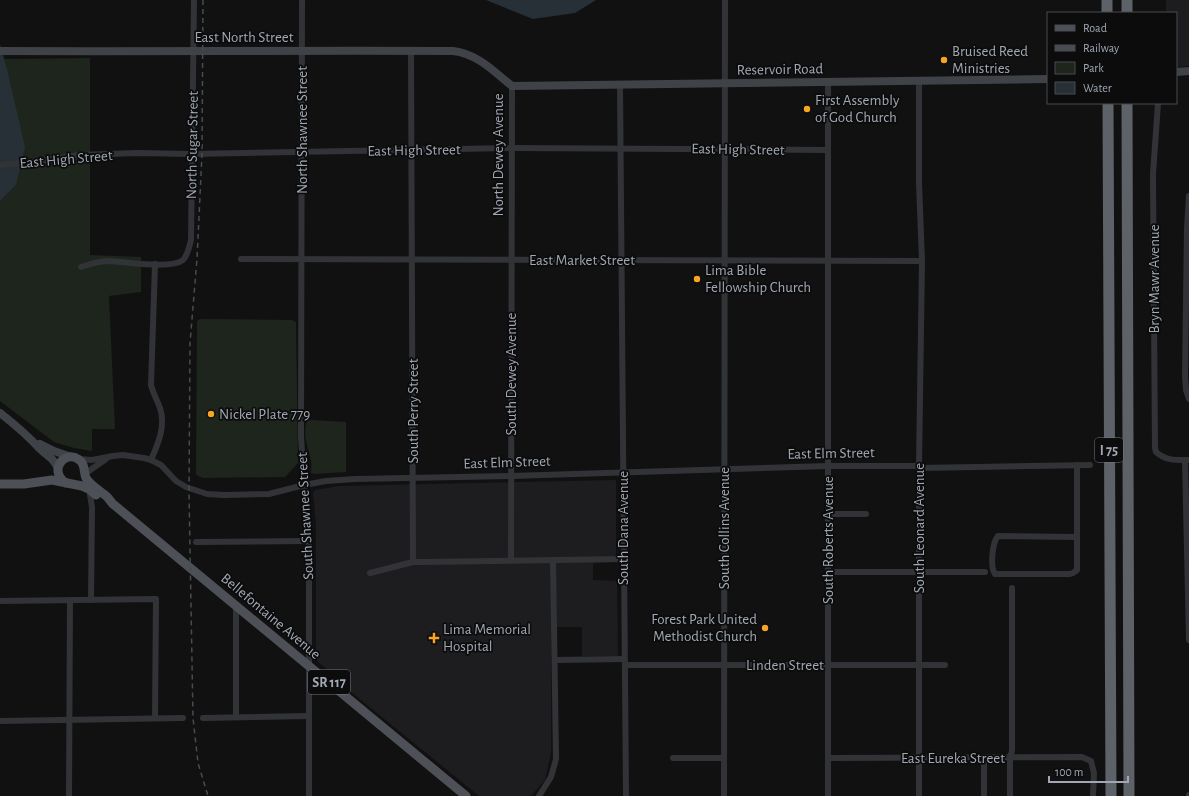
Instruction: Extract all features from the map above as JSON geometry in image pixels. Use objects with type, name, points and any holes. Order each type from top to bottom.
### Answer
[{"type":"highway","points":[[1107,0],[1107,12]]},
{"type":"highway","points":[[1127,0],[1127,12]]},
{"type":"highway","name":"I 75","points":[[1108,104],[1111,796]]},
{"type":"highway","name":"I 75","points":[[1127,104],[1129,796]]},
{"type":"highway","points":[[1128,548],[1130,551],[1135,796]]},
{"type":"highway","points":[[1107,796],[1107,751],[1109,729],[1111,726]]},
{"type":"main road","name":"SR 117","points":[[34,482],[57,467],[62,461],[75,458],[84,464],[85,474]]},
{"type":"main road","points":[[57,467],[59,476],[68,483],[78,482],[85,474]]},
{"type":"main road","name":"Bellefontaine Avenue","points":[[85,474],[90,483],[107,496],[113,504],[466,796]]},
{"type":"main road","name":"SR 117","points":[[0,484],[19,484],[52,480],[68,483]]},
{"type":"main road","name":"Bellefontaine Avenue","points":[[68,483],[92,492],[113,504]]},
{"type":"street","name":"North Sugar Street","points":[[155,264],[168,265],[181,261],[188,250],[191,240],[194,0]]},
{"type":"street","name":"North Shawnee Street","points":[[302,0],[302,259]]},
{"type":"street","name":"South Collins Avenue","points":[[724,796],[725,0]]},
{"type":"street","name":"East North Street","points":[[0,51],[461,52],[472,56],[485,64]]},
{"type":"street","name":"South Perry Street","points":[[411,51],[413,562]]},
{"type":"street","name":"North Dewey Avenue","points":[[485,64],[512,86],[512,260]]},
{"type":"street","points":[[1177,72],[1189,71]]},
{"type":"street","name":"Reservoir Road","points":[[512,86],[1047,79]]},
{"type":"street","name":"South Leonard Avenue","points":[[919,81],[919,183],[922,261],[919,467],[919,796]]},
{"type":"street","name":"South Roberts Avenue","points":[[828,82],[828,796]]},
{"type":"street","name":"South Dana Avenue","points":[[620,84],[626,796]]},
{"type":"street","name":"Bryn Mawr Avenue","points":[[1158,104],[1153,174],[1154,441],[1156,452],[1162,458],[1170,460],[1187,460]]},
{"type":"street","name":"East High Street","points":[[0,164],[27,163],[79,155],[137,153],[192,154],[512,148],[828,150]]},
{"type":"street","points":[[1189,196],[1188,324],[1184,376],[1189,399]]},
{"type":"street","name":"East Market Street","points":[[241,259],[922,261]]},
{"type":"street","name":"South Shawnee Street","points":[[302,259],[301,436],[304,485],[310,540],[309,796]]},
{"type":"street","name":"South Dewey Avenue","points":[[511,560],[512,260]]},
{"type":"street","points":[[81,267],[94,262],[106,261],[155,264],[151,385],[161,410],[162,430],[160,439],[151,460]]},
{"type":"street","points":[[0,413],[53,459],[57,467]]},
{"type":"street","points":[[34,442],[75,458]]},
{"type":"street","name":"East Elm Street","points":[[75,458],[92,460],[113,456],[130,455],[151,460],[160,465],[176,481],[192,489],[207,494],[224,495],[262,494],[304,485],[341,480],[828,466],[919,467],[1090,465]]},
{"type":"street","name":"East Elm Street","points":[[85,474],[109,457]]},
{"type":"street","points":[[1187,460],[1189,640]]},
{"type":"street","points":[[1076,537],[998,536],[993,545],[992,571],[995,574],[1074,574],[1076,570],[1077,465]]},
{"type":"street","points":[[92,492],[92,507]]},
{"type":"street","points":[[91,600],[92,492]]},
{"type":"street","points":[[828,514],[866,514]]},
{"type":"street","points":[[196,542],[310,540]]},
{"type":"street","points":[[370,573],[413,562],[624,559]]},
{"type":"street","points":[[540,796],[551,777],[556,759],[553,560]]},
{"type":"street","points":[[828,572],[985,572]]},
{"type":"street","points":[[1010,796],[1010,757],[1012,751],[1012,588]]},
{"type":"street","points":[[0,601],[156,599],[155,718]]},
{"type":"street","points":[[69,796],[70,600]]},
{"type":"street","points":[[236,605],[236,717]]},
{"type":"street","name":"Linden Street","points":[[555,660],[723,665],[945,665]]},
{"type":"street","points":[[203,718],[309,716]]},
{"type":"street","points":[[0,721],[183,718]]},
{"type":"street","name":"East Eureka Street","points":[[828,758],[1079,757],[1088,759],[1092,764],[1094,773],[1093,796]]},
{"type":"street","points":[[673,758],[723,758]]},
{"type":"street","points":[[984,758],[984,796]]},
{"type":"shaded area","points":[[1166,0],[1189,0],[1189,66],[1177,67],[1177,12],[1166,12]]},
{"type":"shaded area","name":"Lima Memorial Hospital","points":[[616,480],[616,562],[593,563],[593,580],[617,581],[618,656],[582,656],[582,627],[551,627],[551,753],[545,780],[531,796],[479,796],[345,687],[340,680],[318,662],[316,658],[316,524],[313,493],[315,490],[339,486]]},
{"type":"green space","points":[[90,58],[90,255],[141,257],[141,292],[109,296],[115,429],[92,429],[92,451],[74,448],[54,442],[0,401],[0,201],[16,185],[7,69],[4,59]]},
{"type":"green space","points":[[198,320],[292,320],[296,322],[298,463],[285,477],[203,478],[196,474],[197,323]]},
{"type":"green space","points":[[307,421],[346,422],[346,472],[311,473],[311,462],[305,430]]},
{"type":"water","points":[[486,0],[596,0],[575,13],[533,19]]},
{"type":"water","points":[[0,44],[25,147],[16,185],[0,201]]},
{"type":"railway","points":[[203,0],[202,154],[197,259],[190,343],[189,493],[193,718],[198,763],[208,796]]},
{"type":"place","name":"Bruised Reed Ministries","points":[[944,60]]},
{"type":"place","name":"First Assembly of God Church","points":[[807,109]]},
{"type":"place","name":"Lima Bible Fellowship Church","points":[[697,279]]},
{"type":"place","name":"Nickel Plate 779","points":[[211,414]]},
{"type":"place","name":"Forest Park United Methodist Church","points":[[765,628]]},
{"type":"place","name":"Lima Memorial Hospital","points":[[434,638]]}]
